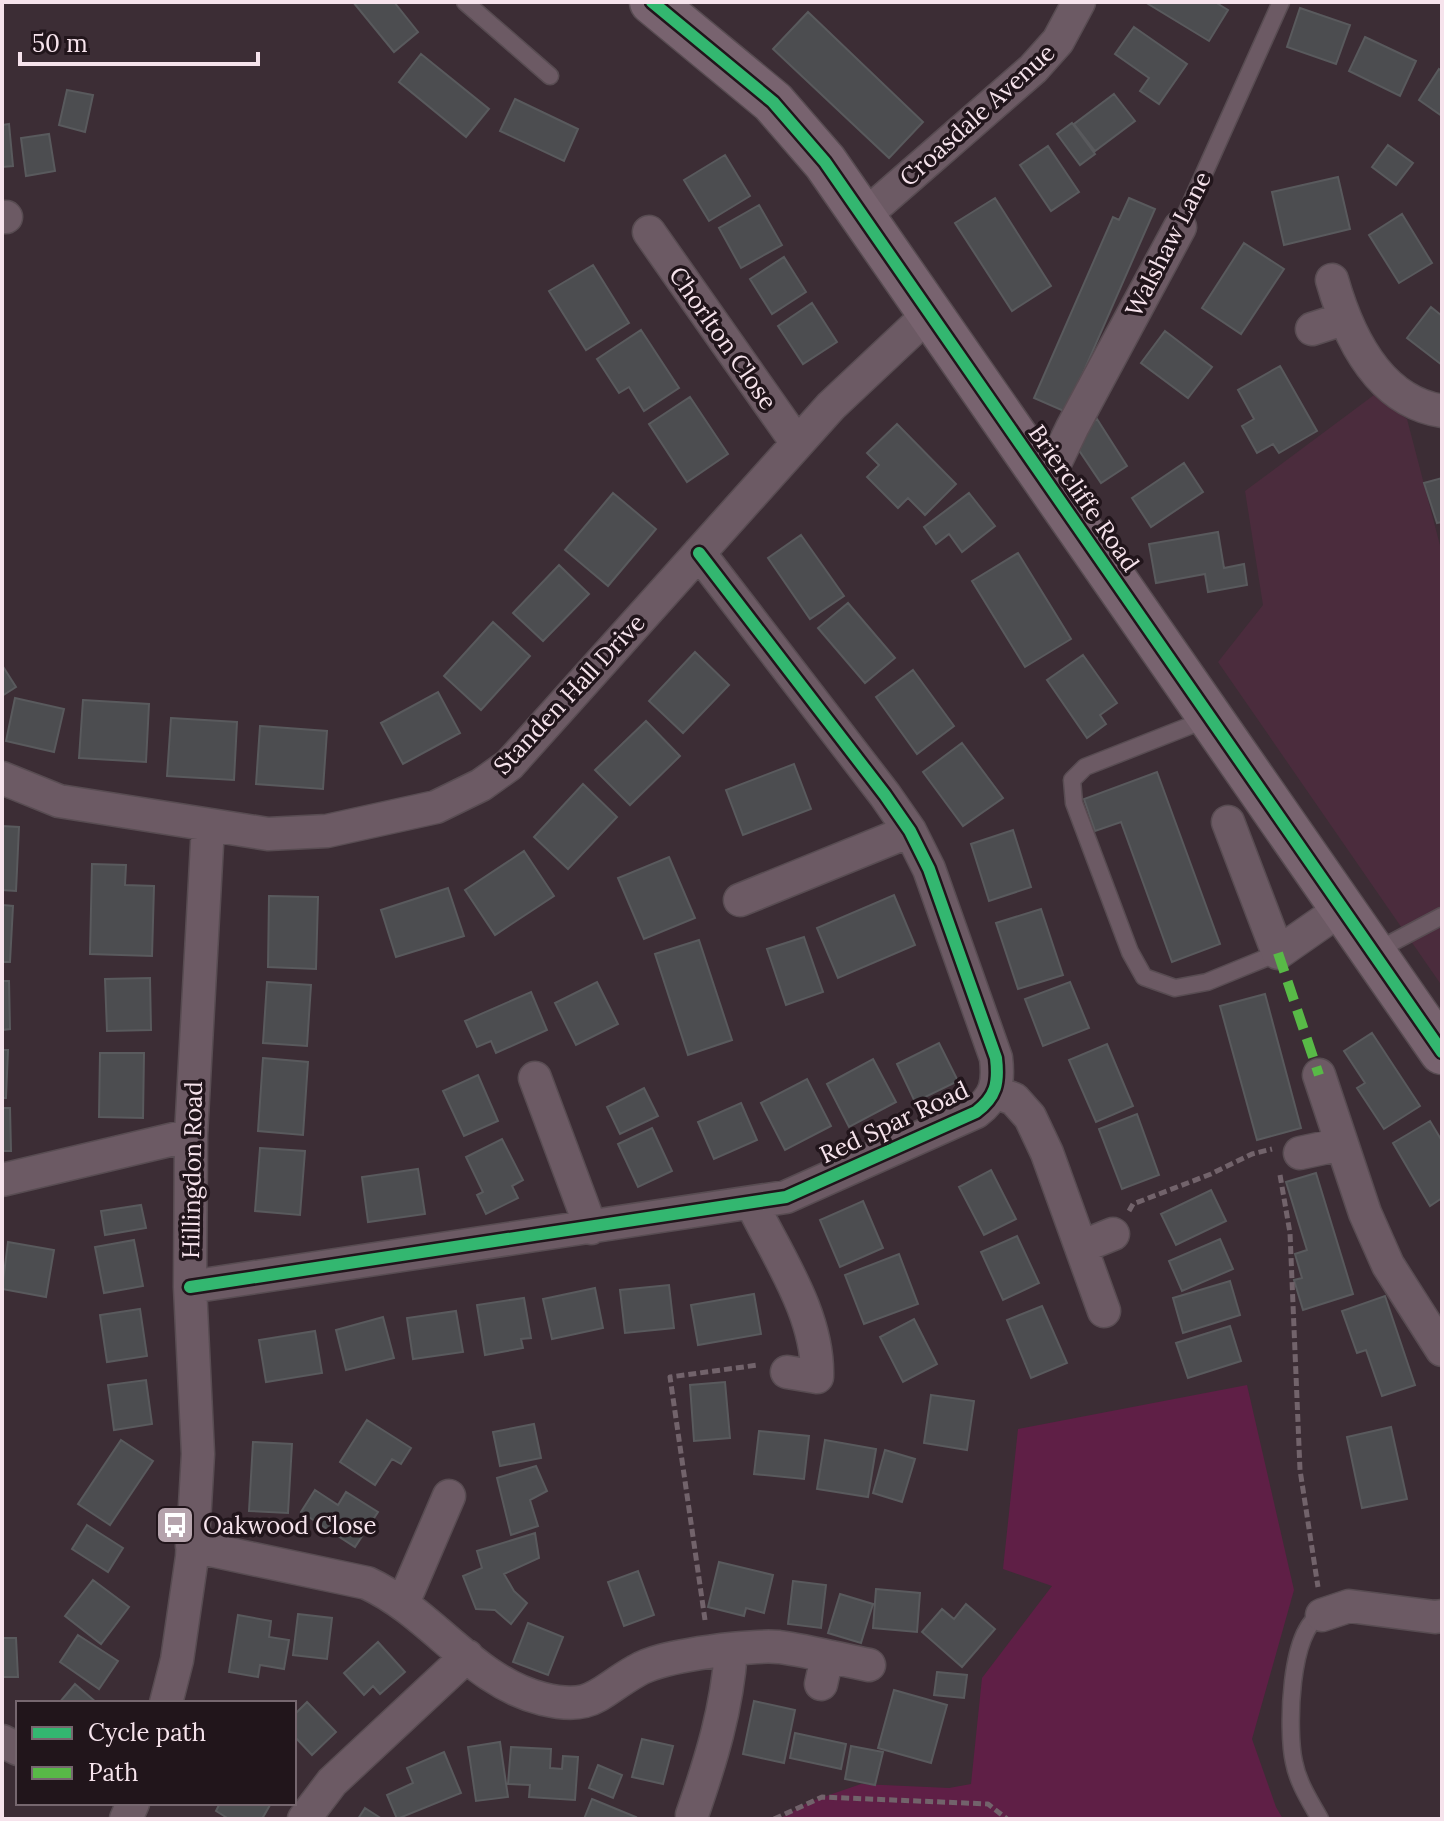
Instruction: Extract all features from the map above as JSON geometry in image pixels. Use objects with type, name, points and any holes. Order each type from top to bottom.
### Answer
[{"type":"street","name":"Briercliffe Road","points":[[652,2],[773,102],[825,162],[1442,1052]]},
{"type":"street","name":"Croasdale Avenue","points":[[862,218],[1033,69],[1058,41],[1079,2]]},
{"type":"street","name":"Walshaw Lane","points":[[1046,482],[1180,227]]},
{"type":"street","name":"Chorlton Close","points":[[649,232],[797,443]]},
{"type":"street","points":[[1332,280],[1343,319],[1358,347],[1382,380],[1428,409],[1442,411]]},
{"type":"street","name":"Standen Hall Drive","points":[[2,778],[59,801],[268,834],[327,831],[436,807],[481,785],[509,765],[831,406],[930,313]]},
{"type":"street","points":[[1312,329],[1343,319]]},
{"type":"street","name":"Red Spar Road","points":[[190,1287],[786,1197],[976,1112],[987,1103],[998,1078],[996,1058],[929,869],[910,831],[699,553]]},
{"type":"street","points":[[1228,822],[1278,953],[1344,907]]},
{"type":"street","name":"Hillingdon Road","points":[[167,1701],[177,1660],[192,1546],[198,1454],[190,1287],[191,1135],[208,826]]},
{"type":"street","points":[[740,900],[910,831]]},
{"type":"street","points":[[1319,1075],[1365,1213],[1388,1265],[1442,1350]]},
{"type":"street","name":"Red Spar Road","points":[[994,1092],[1014,1099],[1030,1117],[1047,1153],[1104,1311]]},
{"type":"street","points":[[550,1094],[591,1228]]},
{"type":"street","points":[[2,1180],[191,1135]]},
{"type":"street","points":[[1300,1153],[1342,1144]]},
{"type":"street","points":[[752,1204],[809,1324],[818,1355],[815,1377]]},
{"type":"street","points":[[1081,1247],[1113,1234]]},
{"type":"street","points":[[403,1603],[449,1496]]},
{"type":"street","points":[[192,1546],[367,1583],[393,1595],[508,1687],[567,1703],[593,1700],[639,1669],[689,1655],[777,1647],[824,1670],[869,1665]]},
{"type":"street","points":[[1322,1615],[1349,1606],[1442,1616]]},
{"type":"street","points":[[692,1815],[719,1735],[728,1687],[721,1652]]},
{"type":"street","points":[[304,1819],[332,1782],[467,1656]]},
{"type":"lane","points":[[465,2],[550,76]]},
{"type":"lane","name":"Walshaw Lane","points":[[1180,227],[1281,2]]},
{"type":"lane","points":[[1210,718],[1085,767],[1072,780],[1074,803],[1130,952],[1144,977],[1175,988],[1207,982],[1278,953]]},
{"type":"lane","points":[[1376,955],[1393,942],[1442,916]]},
{"type":"lane","points":[[1320,1819],[1301,1786],[1294,1762],[1290,1693],[1307,1627],[1314,1618],[1322,1615]]},
{"type":"path","points":[[1113,1234],[1133,1204],[1211,1174],[1252,1154],[1275,1148],[1290,1233],[1300,1470],[1322,1615]]},
{"type":"path","points":[[721,1652],[670,1377],[773,1362],[815,1377]]},
{"type":"path","points":[[774,1819],[822,1797],[988,1804],[1007,1819]]},
{"type":"shaded area","points":[[1374,395],[1407,419],[1442,553],[1442,986],[1218,662],[1263,605],[1245,491]]},
{"type":"shaded area","points":[[1247,1385],[1294,1590],[1252,1739],[1283,1819],[779,1819],[809,1802],[861,1784],[949,1788],[971,1784],[982,1678],[1052,1586],[1003,1569],[1018,1429]]},
{"type":"building","points":[[353,2],[394,2],[418,32],[394,52]]},
{"type":"building","points":[[1145,2],[1215,2],[1228,10],[1209,41]]},
{"type":"building","points":[[1300,8],[1350,25],[1336,64],[1287,47]]},
{"type":"building","points":[[808,12],[923,122],[889,158],[773,49]]},
{"type":"building","points":[[1134,27],[1187,64],[1159,104],[1140,91],[1149,78],[1115,54]]},
{"type":"building","points":[[1365,37],[1416,61],[1400,96],[1349,71]]},
{"type":"building","points":[[421,54],[489,109],[466,137],[399,82]]},
{"type":"building","points":[[1439,69],[1442,71],[1442,116],[1419,100]]},
{"type":"building","points":[[67,90],[93,95],[85,132],[59,125]]},
{"type":"building","points":[[1114,94],[1135,121],[1095,151],[1074,124]]},
{"type":"building","points":[[515,99],[578,129],[564,161],[500,131]]},
{"type":"building","points":[[1072,123],[1095,154],[1080,165],[1057,134]]},
{"type":"building","points":[[9,124],[13,166],[2,167],[2,125]]},
{"type":"building","points":[[49,134],[55,171],[26,176],[21,138]]},
{"type":"building","points":[[1388,145],[1413,163],[1396,185],[1372,167]]},
{"type":"building","points":[[1048,146],[1079,192],[1051,211],[1020,165]]},
{"type":"building","points":[[725,155],[750,196],[709,221],[684,180]]},
{"type":"building","points":[[1338,177],[1350,229],[1284,245],[1272,192]]},
{"type":"building","points":[[995,198],[1051,286],[1012,311],[955,223]]},
{"type":"building","points":[[1129,198],[1155,209],[1066,412],[1034,398],[1113,217],[1119,220]]},
{"type":"building","points":[[759,205],[782,245],[741,268],[719,228]]},
{"type":"building","points":[[1402,214],[1432,263],[1399,283],[1369,235]]},
{"type":"building","points":[[1244,243],[1284,269],[1241,334],[1202,308]]},
{"type":"building","points":[[784,257],[806,292],[772,314],[750,279]]},
{"type":"building","points":[[593,265],[629,323],[586,350],[549,291]]},
{"type":"building","points":[[812,303],[837,342],[803,364],[778,326]]},
{"type":"building","points":[[1431,307],[1442,316],[1442,365],[1407,338]]},
{"type":"building","points":[[641,330],[679,388],[644,411],[629,387],[619,393],[597,359]]},
{"type":"building","points":[[1165,331],[1212,367],[1188,398],[1141,363]]},
{"type":"building","points":[[1280,366],[1317,431],[1279,453],[1273,444],[1257,453],[1242,426],[1254,419],[1238,390]]},
{"type":"building","points":[[690,397],[728,454],[687,482],[649,424]]},
{"type":"building","points":[[1097,419],[1127,466],[1101,483],[1070,437]]},
{"type":"building","points":[[897,424],[956,484],[925,515],[908,498],[898,508],[867,477],[879,465],[867,453]]},
{"type":"building","points":[[1184,463],[1203,492],[1151,527],[1132,498]]},
{"type":"building","points":[[1442,478],[1442,522],[1437,523],[1424,483]]},
{"type":"building","points":[[613,493],[656,529],[608,586],[565,550]]},
{"type":"building","points":[[969,493],[995,526],[962,552],[949,534],[936,544],[924,527]]},
{"type":"building","points":[[1218,532],[1224,568],[1244,564],[1247,585],[1208,592],[1205,574],[1156,583],[1149,544]]},
{"type":"building","points":[[801,535],[844,596],[810,619],[768,558]]},
{"type":"building","points":[[1018,553],[1071,639],[1025,667],[972,581]]},
{"type":"building","points":[[559,565],[589,594],[543,641],[513,613]]},
{"type":"building","points":[[848,603],[895,658],[865,683],[818,628]]},
{"type":"building","points":[[493,622],[530,656],[481,710],[444,676]]},
{"type":"building","points":[[695,652],[729,685],[683,733],[649,701]]},
{"type":"building","points":[[1083,655],[1117,703],[1100,715],[1106,724],[1087,738],[1047,680]]},
{"type":"building","points":[[2,665],[16,687],[2,696]]},
{"type":"building","points":[[913,670],[954,726],[917,754],[876,697]]},
{"type":"building","points":[[438,692],[460,733],[403,764],[381,723]]},
{"type":"building","points":[[15,698],[64,709],[54,752],[6,741]]},
{"type":"building","points":[[83,700],[149,704],[146,762],[79,758]]},
{"type":"building","points":[[171,718],[237,722],[234,780],[167,776]]},
{"type":"building","points":[[646,721],[680,756],[630,805],[595,770]]},
{"type":"building","points":[[260,726],[327,731],[323,789],[256,784]]},
{"type":"building","points":[[962,743],[1003,798],[963,826],[923,772]]},
{"type":"building","points":[[794,764],[811,809],[743,835],[726,790]]},
{"type":"building","points":[[1157,772],[1220,944],[1172,962],[1121,822],[1095,831],[1084,799]]},
{"type":"building","points":[[583,784],[617,817],[568,869],[534,837]]},
{"type":"building","points":[[2,826],[19,827],[16,891],[2,890]]},
{"type":"building","points":[[1013,830],[1031,887],[989,901],[971,844]]},
{"type":"building","points":[[524,851],[554,896],[495,935],[465,890]]},
{"type":"building","points":[[669,857],[695,918],[644,939],[618,878]]},
{"type":"building","points":[[92,864],[126,865],[125,885],[154,886],[152,956],[90,954]]},
{"type":"building","points":[[448,888],[464,936],[396,957],[381,910]]},
{"type":"building","points":[[894,895],[915,945],[838,978],[817,928]]},
{"type":"building","points":[[269,896],[318,897],[316,969],[268,967]]},
{"type":"building","points":[[2,905],[13,906],[10,962],[2,962]]},
{"type":"building","points":[[1041,909],[1063,975],[1018,989],[996,923]]},
{"type":"building","points":[[804,937],[823,992],[786,1005],[767,949]]},
{"type":"building","points":[[699,940],[732,1040],[688,1055],[655,954]]},
{"type":"building","points":[[150,978],[151,1030],[107,1031],[105,979]]},
{"type":"building","points":[[2,981],[9,981],[10,1029],[2,1030]]},
{"type":"building","points":[[267,982],[311,985],[307,1046],[263,1043]]},
{"type":"building","points":[[597,982],[618,1024],[576,1045],[555,1003]]},
{"type":"building","points":[[1070,982],[1089,1028],[1043,1046],[1025,999]]},
{"type":"building","points":[[531,992],[547,1030],[496,1053],[491,1041],[477,1047],[465,1021]]},
{"type":"building","points":[[1265,994],[1301,1128],[1257,1140],[1220,1006]]},
{"type":"building","points":[[1372,1033],[1420,1106],[1384,1129],[1357,1088],[1365,1083],[1344,1051]]},
{"type":"building","points":[[939,1043],[958,1081],[915,1102],[897,1064]]},
{"type":"building","points":[[1107,1044],[1133,1106],[1096,1122],[1069,1060]]},
{"type":"building","points":[[2,1050],[8,1050],[6,1098],[2,1098]]},
{"type":"building","points":[[100,1053],[144,1053],[143,1118],[99,1117]]},
{"type":"building","points":[[263,1058],[308,1062],[303,1135],[258,1131]]},
{"type":"building","points":[[873,1059],[896,1102],[849,1127],[827,1084]]},
{"type":"building","points":[[478,1075],[498,1121],[464,1136],[443,1091]]},
{"type":"building","points":[[807,1079],[831,1126],[785,1150],[761,1103]]},
{"type":"building","points":[[644,1088],[658,1116],[620,1134],[607,1107]]},
{"type":"building","points":[[741,1103],[757,1140],[714,1159],[698,1122]]},
{"type":"building","points":[[2,1108],[10,1108],[11,1151],[2,1151]]},
{"type":"building","points":[[1137,1114],[1159,1175],[1122,1189],[1099,1129]]},
{"type":"building","points":[[1430,1121],[1442,1141],[1442,1198],[1430,1206],[1393,1143]]},
{"type":"building","points":[[652,1128],[672,1171],[638,1187],[618,1144]]},
{"type":"building","points":[[502,1139],[523,1180],[512,1186],[518,1198],[486,1214],[477,1195],[483,1192],[466,1157]]},
{"type":"building","points":[[260,1148],[305,1151],[300,1215],[255,1211]]},
{"type":"building","points":[[418,1169],[425,1214],[368,1222],[362,1177]]},
{"type":"building","points":[[991,1170],[1016,1219],[984,1235],[959,1187]]},
{"type":"building","points":[[1316,1173],[1353,1294],[1303,1310],[1294,1280],[1302,1278],[1295,1254],[1307,1250],[1286,1182]]},
{"type":"building","points":[[1211,1190],[1226,1221],[1176,1245],[1161,1214]]},
{"type":"building","points":[[863,1201],[883,1248],[840,1267],[820,1220]]},
{"type":"building","points":[[141,1205],[146,1228],[105,1235],[101,1211]]},
{"type":"building","points":[[1017,1236],[1039,1283],[1003,1300],[981,1252]]},
{"type":"building","points":[[1220,1239],[1233,1269],[1182,1291],[1169,1261]]},
{"type":"building","points":[[134,1240],[143,1286],[104,1293],[95,1247]]},
{"type":"building","points":[[8,1242],[54,1250],[46,1297],[2,1289]]},
{"type":"building","points":[[899,1254],[918,1304],[864,1324],[845,1275]]},
{"type":"building","points":[[1230,1281],[1240,1315],[1183,1333],[1173,1298]]},
{"type":"building","points":[[669,1285],[674,1328],[625,1333],[620,1290]]},
{"type":"building","points":[[595,1288],[603,1328],[552,1339],[543,1299]]},
{"type":"building","points":[[754,1294],[761,1334],[698,1345],[691,1305]]},
{"type":"building","points":[[1385,1296],[1415,1385],[1382,1396],[1366,1350],[1357,1353],[1342,1311]]},
{"type":"building","points":[[524,1298],[531,1338],[521,1339],[523,1348],[485,1355],[477,1305]]},
{"type":"building","points":[[1042,1306],[1067,1363],[1031,1378],[1007,1320]]},
{"type":"building","points":[[140,1309],[147,1356],[107,1362],[100,1315]]},
{"type":"building","points":[[456,1311],[463,1352],[413,1359],[407,1318]]},
{"type":"building","points":[[383,1317],[394,1358],[346,1370],[336,1330]]},
{"type":"building","points":[[914,1319],[937,1364],[903,1382],[880,1337]]},
{"type":"building","points":[[1230,1326],[1241,1361],[1188,1378],[1176,1343]]},
{"type":"building","points":[[315,1331],[322,1373],[266,1382],[259,1340]]},
{"type":"building","points":[[146,1380],[152,1424],[114,1430],[108,1385]]},
{"type":"building","points":[[725,1382],[730,1438],[694,1441],[690,1385]]},
{"type":"building","points":[[931,1395],[974,1401],[967,1450],[924,1443]]},
{"type":"building","points":[[367,1420],[411,1448],[401,1464],[392,1459],[375,1485],[340,1462]]},
{"type":"building","points":[[534,1424],[541,1458],[500,1466],[493,1432]]},
{"type":"building","points":[[1391,1427],[1407,1499],[1362,1508],[1347,1437]]},
{"type":"building","points":[[759,1431],[809,1436],[804,1479],[754,1474]]},
{"type":"building","points":[[121,1440],[153,1461],[110,1525],[78,1504]]},
{"type":"building","points":[[825,1440],[876,1449],[868,1497],[817,1489]]},
{"type":"building","points":[[253,1442],[292,1444],[288,1513],[249,1511]]},
{"type":"building","points":[[885,1450],[915,1459],[902,1502],[873,1493]]},
{"type":"building","points":[[536,1466],[547,1491],[530,1500],[538,1526],[511,1535],[497,1478]]},
{"type":"building","points":[[315,1490],[338,1505],[346,1492],[378,1512],[355,1547],[301,1512]]},
{"type":"building","points":[[87,1525],[123,1548],[108,1572],[72,1549]]},
{"type":"building","points":[[535,1533],[539,1558],[504,1574],[514,1591],[527,1603],[511,1624],[495,1610],[476,1609],[463,1576],[482,1568],[477,1551]]},
{"type":"building","points":[[719,1562],[773,1575],[764,1613],[746,1608],[744,1616],[708,1607]]},
{"type":"building","points":[[638,1571],[654,1615],[624,1626],[608,1582]]},
{"type":"building","points":[[93,1580],[129,1607],[101,1644],[65,1616]]},
{"type":"building","points":[[793,1581],[826,1585],[821,1628],[788,1624]]},
{"type":"building","points":[[876,1589],[920,1593],[917,1632],[873,1628]]},
{"type":"building","points":[[840,1594],[873,1604],[861,1643],[828,1633]]},
{"type":"building","points":[[966,1604],[995,1629],[962,1667],[922,1632],[942,1609],[954,1619]]},
{"type":"building","points":[[298,1614],[332,1618],[327,1659],[293,1655]]},
{"type":"building","points":[[238,1615],[271,1621],[269,1637],[289,1640],[284,1669],[260,1665],[258,1677],[229,1672]]},
{"type":"building","points":[[528,1623],[563,1637],[548,1675],[513,1662]]},
{"type":"building","points":[[78,1635],[118,1661],[99,1689],[60,1662]]},
{"type":"building","points":[[2,1638],[16,1638],[18,1677],[2,1677]]},
{"type":"building","points":[[378,1642],[405,1672],[380,1694],[373,1686],[364,1695],[344,1673]]},
{"type":"building","points":[[937,1672],[967,1675],[964,1698],[934,1695]]},
{"type":"building","points":[[75,1684],[95,1701],[61,1701]]},
{"type":"building","points":[[894,1690],[947,1705],[931,1763],[878,1748]]},
{"type":"building","points":[[754,1701],[795,1710],[784,1763],[743,1754]]},
{"type":"building","points":[[307,1702],[336,1732],[312,1755],[296,1738],[296,1713]]},
{"type":"building","points":[[795,1733],[846,1744],[841,1769],[790,1758]]},
{"type":"building","points":[[642,1739],[673,1746],[663,1784],[632,1777]]},
{"type":"building","points":[[500,1742],[508,1797],[476,1801],[468,1747]]},
{"type":"building","points":[[851,1746],[883,1752],[875,1785],[845,1779]]},
{"type":"building","points":[[511,1747],[551,1749],[550,1768],[562,1769],[563,1756],[578,1757],[575,1800],[529,1797],[530,1785],[508,1784]]},
{"type":"building","points":[[444,1752],[461,1793],[397,1819],[387,1795],[413,1783],[407,1768]]},
{"type":"building","points":[[598,1765],[622,1775],[613,1798],[589,1788]]},
{"type":"building","points":[[592,1799],[636,1817],[584,1819]]},
{"type":"building","points":[[219,1805],[270,1805],[262,1819],[229,1819],[216,1811]]},
{"type":"building","points":[[365,1808],[382,1819],[358,1819]]},
{"type":"marked path","points":[[1278,953],[1319,1075]]},
{"type":"cycle path","points":[[652,2],[773,102],[825,162],[1442,1052]]},
{"type":"cycle path","points":[[190,1287],[786,1197],[976,1112],[988,1101],[996,1082],[996,1058],[929,869],[910,831],[699,553]]},
{"type":"place","name":"Oakwood Close","points":[[175,1525]]}]
